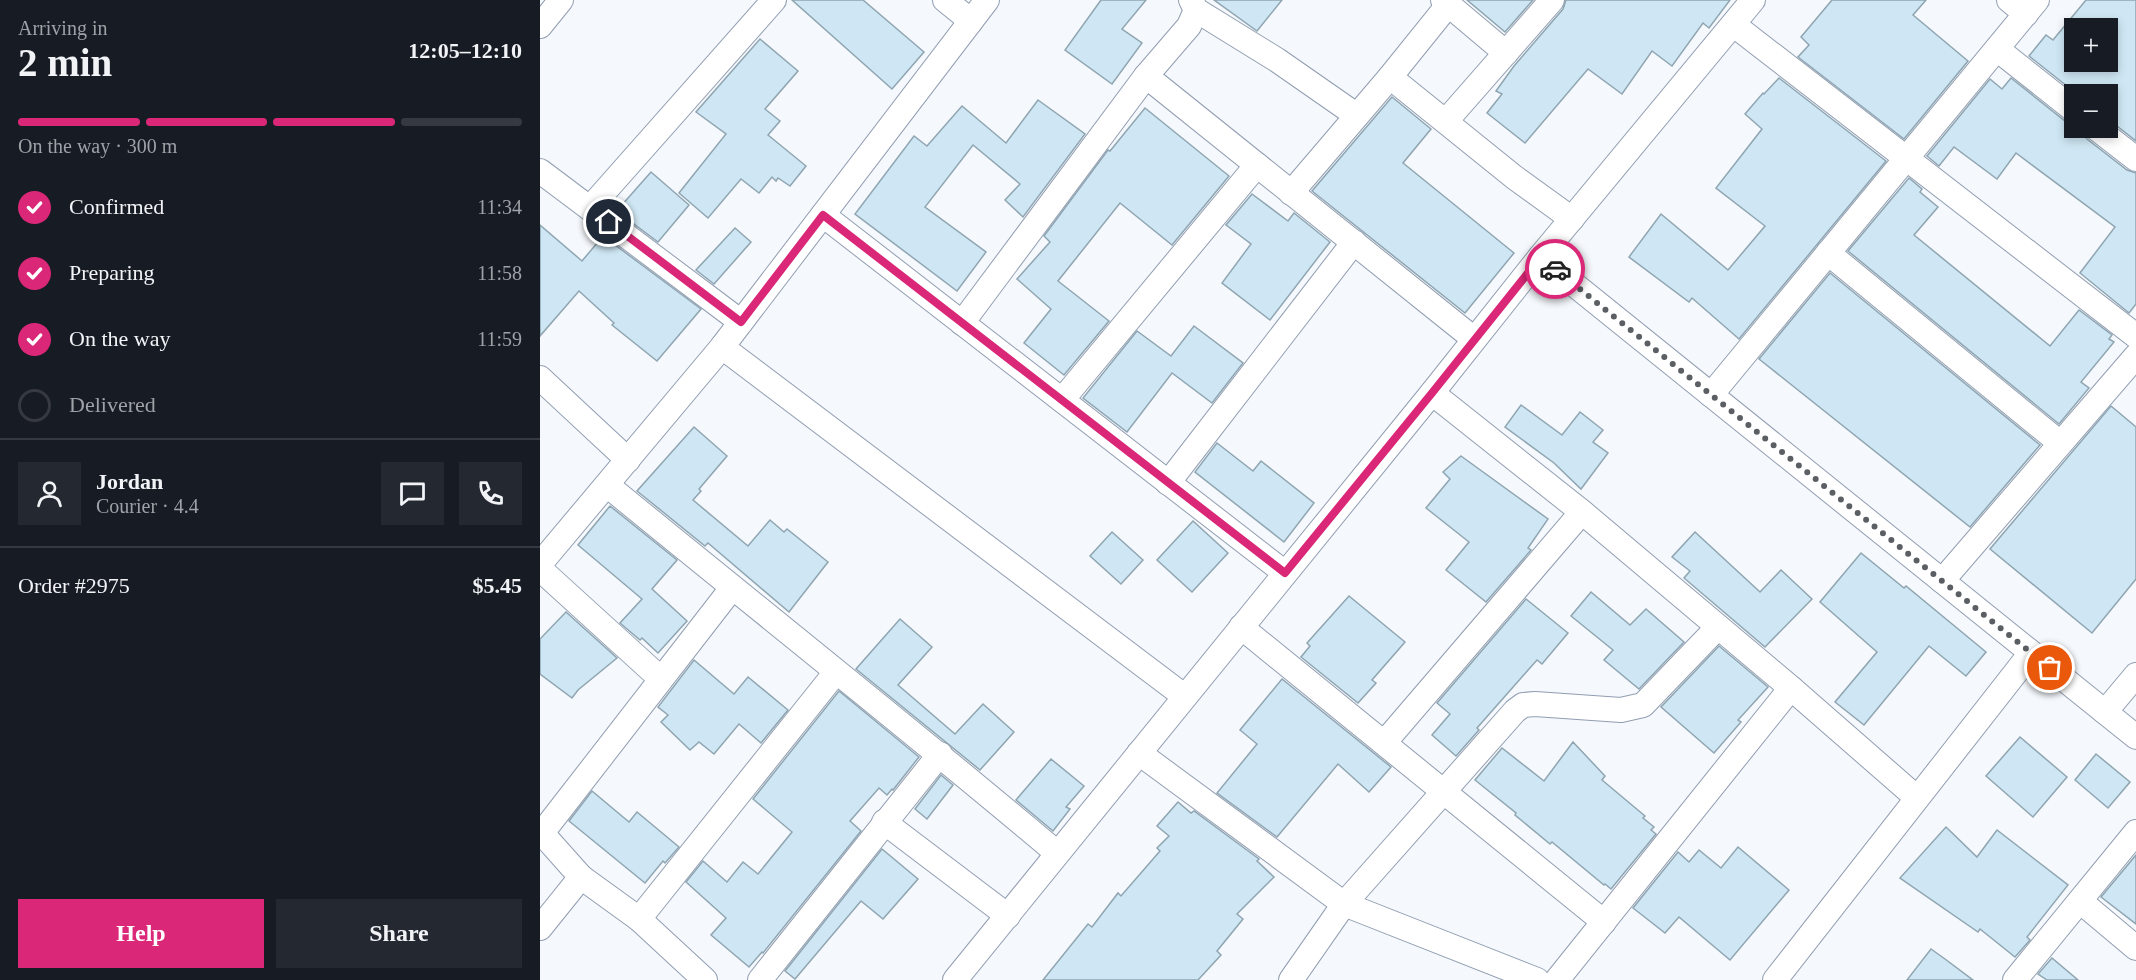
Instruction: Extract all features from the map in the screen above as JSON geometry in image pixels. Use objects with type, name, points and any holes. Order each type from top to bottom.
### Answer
[{"type":"street","points":[[540,26],[561,0]]},
{"type":"street","points":[[590,208],[774,0]]},
{"type":"street","points":[[945,0],[971,21]]},
{"type":"street","points":[[540,564],[722,347],[987,0]]},
{"type":"street","points":[[1446,121],[1552,0]]},
{"type":"street","points":[[955,980],[1474,339],[1753,0]]},
{"type":"street","points":[[1292,193],[1390,77],[1445,2],[1506,53]]},
{"type":"street","points":[[1711,395],[1997,49],[2024,4]]},
{"type":"street","points":[[962,323],[1146,76],[1189,26],[1194,5],[1356,116]]},
{"type":"street","points":[[1734,25],[2136,336]]},
{"type":"street","points":[[1997,49],[2064,102]]},
{"type":"street","points":[[1146,76],[1474,339]]},
{"type":"street","points":[[1390,77],[1514,177],[1572,219]]},
{"type":"street","points":[[2109,138],[2136,159]]},
{"type":"street","points":[[1062,400],[1257,165]]},
{"type":"street","points":[[540,171],[741,322]]},
{"type":"street","points":[[823,215],[1285,573]]},
{"type":"street","points":[[1168,483],[1354,242]]},
{"type":"street","points":[[1827,253],[2060,443]]},
{"type":"street","points":[[1540,258],[2136,737]]},
{"type":"street","points":[[722,347],[1184,696]]},
{"type":"street","points":[[1942,581],[2136,356]]},
{"type":"street","points":[[540,378],[628,460]]},
{"type":"street","points":[[1432,393],[1582,512],[1791,688],[1917,798]]},
{"type":"street","points":[[607,485],[940,754],[1057,853]]},
{"type":"street","points":[[1384,743],[1582,512]]},
{"type":"street","points":[[540,569],[661,679]]},
{"type":"street","points":[[705,980],[639,919],[581,877],[541,832],[732,588]]},
{"type":"street","points":[[1241,627],[1604,922]]},
{"type":"street","points":[[1291,980],[1344,904],[1515,711],[1523,705],[1535,704],[1621,710],[1643,705],[1718,627]]},
{"type":"street","points":[[1775,980],[2031,653]]},
{"type":"street","points":[[639,919],[836,672]]},
{"type":"street","points":[[2105,712],[2136,675]]},
{"type":"street","points":[[1557,980],[1791,688]]},
{"type":"street","points":[[1139,753],[1344,904],[1537,980]]},
{"type":"street","points":[[760,980],[940,754]]},
{"type":"street","points":[[884,822],[1008,916]]},
{"type":"street","points":[[2015,980],[2136,832]]},
{"type":"street","points":[[540,928],[581,877]]},
{"type":"street","points":[[2080,901],[2136,948]]},
{"type":"building","points":[[792,0],[863,0],[924,52],[892,89]]},
{"type":"building","points":[[1101,0],[1146,0],[1122,29],[1142,43],[1112,84],[1065,50]]},
{"type":"building","points":[[1214,0],[1282,0],[1257,31]]},
{"type":"building","points":[[1467,0],[1533,0],[1505,32]]},
{"type":"building","points":[[1566,0],[1730,0],[1709,28],[1703,23],[1672,66],[1652,51],[1622,94],[1588,69],[1525,143],[1487,113],[1502,94],[1496,91],[1514,66],[1563,9]]},
{"type":"building","points":[[1832,0],[1926,0],[1913,15],[1968,61],[1904,139],[1798,57],[1809,45],[1801,37]]},
{"type":"building","points":[[2086,0],[2136,0],[2136,141],[2118,127],[2118,84],[2064,84],[2029,56],[2046,35],[2053,40],[2064,27],[2064,72],[2118,72],[2118,18],[2071,18]]},
{"type":"building","points":[[760,39],[798,71],[765,109],[780,121],[768,135],[806,166],[790,186],[772,177],[759,193],[741,179],[708,218],[679,193],[726,134],[696,112]]},
{"type":"building","points":[[1779,78],[1886,161],[1739,339],[1692,298],[1689,302],[1629,257],[1661,214],[1728,270],[1765,226],[1716,188],[1762,129],[1745,114]]},
{"type":"building","points":[[2011,78],[2064,120],[2064,138],[2086,138],[2127,170],[2136,173],[2136,304],[2129,313],[2080,273],[2115,227],[2016,153],[1997,179],[1954,147],[1939,166],[1927,156],[1990,79],[2002,89]]},
{"type":"building","points":[[1392,97],[1431,129],[1403,163],[1514,253],[1465,313],[1312,191]]},
{"type":"building","points":[[1038,100],[1085,134],[1023,217],[1005,200],[1020,184],[973,145],[925,207],[986,252],[957,291],[855,214],[914,136],[927,146],[962,106],[1006,143]]},
{"type":"building","points":[[1145,108],[1229,176],[1172,245],[1120,203],[1058,281],[1109,321],[1064,375],[1024,343],[1051,309],[1017,279],[1050,242],[1044,236],[1108,150],[1110,151]]},
{"type":"building","points":[[651,172],[689,205],[658,242],[622,215],[626,210],[621,206]]},
{"type":"building","points":[[1909,178],[1922,189],[1920,192],[1938,207],[1914,235],[2050,346],[2079,310],[2112,335],[2109,339],[2114,342],[2081,382],[2089,388],[2059,424],[1848,251]]},
{"type":"building","points":[[1252,194],[1288,221],[1294,213],[1330,242],[1270,320],[1222,283],[1251,244],[1226,225]]},
{"type":"building","points":[[540,225],[582,261],[603,236],[701,309],[657,361],[612,325],[614,323],[579,291],[540,336]]},
{"type":"building","points":[[735,228],[751,242],[714,284],[696,270]]},
{"type":"building","points":[[1830,273],[2040,445],[1970,527],[1759,359]]},
{"type":"building","points":[[1194,326],[1243,363],[1212,403],[1172,373],[1127,432],[1083,398],[1137,331],[1171,356]]},
{"type":"building","points":[[1521,405],[1562,435],[1580,412],[1603,430],[1593,442],[1608,453],[1581,489],[1554,463],[1505,427]]},
{"type":"building","points":[[2111,406],[2136,427],[2136,579],[2092,633],[1990,549]]},
{"type":"building","points":[[694,427],[727,456],[699,489],[701,491],[693,500],[748,546],[770,520],[784,532],[787,529],[828,562],[789,612],[708,543],[705,546],[637,491]]},
{"type":"building","points":[[1217,443],[1253,471],[1261,461],[1314,503],[1284,542],[1195,472]]},
{"type":"building","points":[[1461,456],[1548,519],[1528,548],[1531,550],[1486,602],[1446,570],[1469,542],[1426,508],[1450,479],[1443,472]]},
{"type":"building","points":[[610,506],[677,560],[652,589],[687,621],[658,653],[642,638],[640,640],[620,623],[642,599],[578,545]]},
{"type":"building","points":[[1193,521],[1228,553],[1192,592],[1157,560]]},
{"type":"building","points":[[1112,532],[1143,560],[1121,584],[1090,556]]},
{"type":"building","points":[[1695,532],[1760,592],[1781,570],[1812,599],[1765,647],[1684,578],[1690,571],[1672,557]]},
{"type":"building","points":[[1861,553],[1904,588],[1906,586],[1986,652],[1966,676],[1929,646],[1864,725],[1835,702],[1877,652],[1820,602]]},
{"type":"building","points":[[1591,592],[1630,625],[1646,609],[1684,642],[1639,689],[1604,660],[1613,650],[1571,616]]},
{"type":"building","points":[[1349,596],[1405,642],[1372,680],[1376,683],[1358,703],[1301,657],[1310,646],[1307,643]]},
{"type":"building","points":[[1526,599],[1568,633],[1542,664],[1537,660],[1477,728],[1479,730],[1456,756],[1432,735],[1450,714],[1437,703]]},
{"type":"building","points":[[566,612],[617,658],[578,690],[572,698],[540,674],[540,639]]},
{"type":"building","points":[[900,619],[932,647],[898,685],[955,734],[983,704],[1014,732],[980,770],[856,669]]},
{"type":"building","points":[[1719,646],[1768,687],[1738,720],[1741,722],[1714,753],[1661,707]]},
{"type":"building","points":[[694,660],[734,694],[748,677],[788,710],[761,743],[739,724],[714,754],[699,742],[690,750],[661,722],[668,715],[658,707]]},
{"type":"building","points":[[1282,679],[1391,767],[1369,792],[1338,764],[1277,837],[1217,793],[1257,744],[1240,730]]},
{"type":"building","points":[[839,691],[919,757],[893,790],[887,795],[879,788],[850,821],[861,831],[763,953],[749,967],[711,935],[726,918],[686,882],[703,861],[727,882],[743,862],[758,874],[792,832],[753,799]]},
{"type":"building","points":[[2020,737],[2067,777],[2033,817],[1986,776]]},
{"type":"building","points":[[1573,742],[1605,776],[1602,780],[1645,816],[1643,818],[1654,827],[1651,830],[1656,834],[1611,889],[1552,842],[1550,844],[1475,780],[1502,748],[1544,781]]},
{"type":"building","points":[[2096,754],[2130,782],[2108,808],[2075,780]]},
{"type":"building","points":[[1051,759],[1084,786],[1066,807],[1070,809],[1053,831],[1016,800]]},
{"type":"building","points":[[941,775],[953,785],[927,819],[915,809]]},
{"type":"building","points":[[592,791],[629,822],[637,812],[679,847],[665,863],[663,861],[645,883],[569,821]]},
{"type":"building","points":[[1178,802],[1191,813],[1194,811],[1259,859],[1257,861],[1274,877],[1237,914],[1243,919],[1217,951],[1221,955],[1198,980],[1043,980],[1088,924],[1092,927],[1118,893],[1121,896],[1160,851],[1157,848],[1169,836],[1157,826]]},
{"type":"building","points":[[1946,827],[1977,857],[1997,830],[2068,885],[2027,937],[2030,940],[2015,957],[1980,929],[1978,932],[1900,878]]},
{"type":"building","points":[[1738,847],[1789,890],[1730,960],[1679,917],[1665,933],[1633,908],[1678,852],[1689,862],[1699,850],[1721,868]]},
{"type":"building","points":[[882,849],[918,879],[883,919],[861,901],[795,979],[785,971]]},
{"type":"building","points":[[2136,855],[2136,924],[2101,897]]},
{"type":"building","points":[[1931,949],[1945,959],[1973,980],[1907,980]]},
{"type":"building","points":[[2052,958],[2078,980],[2047,980],[2038,974]]},
{"type":"way so far","points":[[1555,269],[2050,668]]},
{"type":"route","points":[[609,222],[741,322],[823,215],[1285,573],[1540,258],[1555,269]]}]
